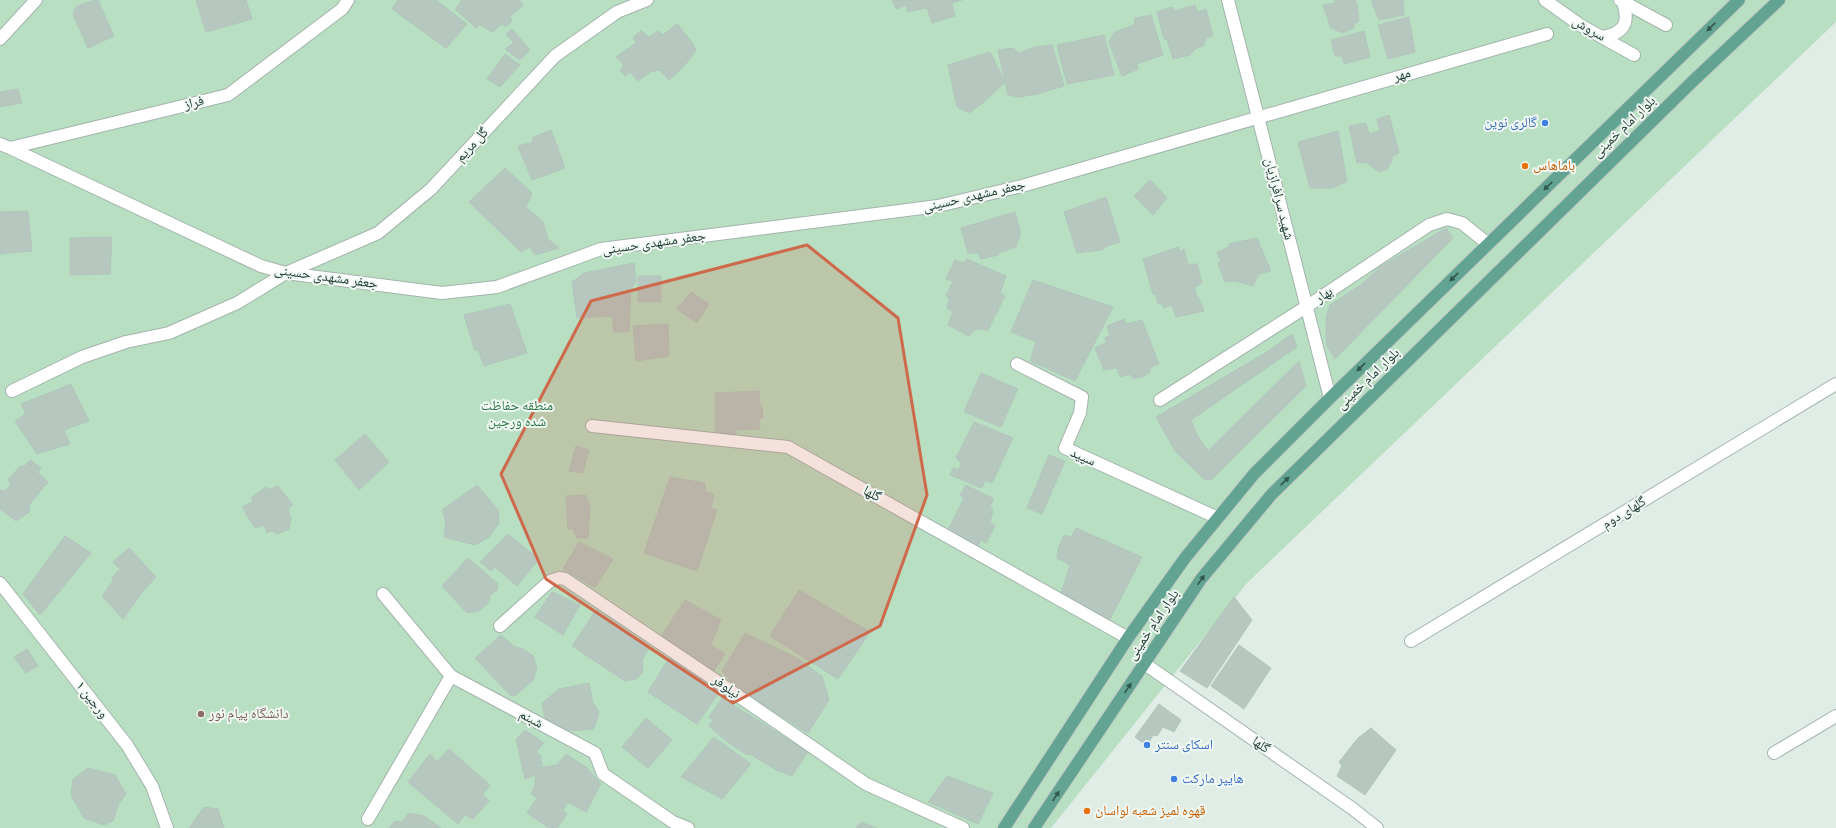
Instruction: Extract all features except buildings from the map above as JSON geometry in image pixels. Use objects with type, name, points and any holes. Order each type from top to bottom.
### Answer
[{"type":"main road","name":"بلوار امام خمینی","points":[[1004,828],[1128,638],[1185,558],[1254,474],[1330,398],[1739,0]]},
{"type":"main road","name":"بلوار امام خمینی","points":[[1034,828],[1201,579],[1271,495],[1693,81],[1779,0]]},
{"type":"street","points":[[0,39],[36,0]]},
{"type":"street","name":"فراز","points":[[5,146],[228,95],[342,9],[348,0]]},
{"type":"street","name":"گل مریم","points":[[12,390],[82,356],[126,342],[169,333],[237,303],[286,273],[378,233],[431,188],[555,56],[617,12],[647,0]]},
{"type":"street","name":"شهید سرافرازیان","points":[[1228,0],[1330,398]]},
{"type":"street","name":"سروش","points":[[1545,0],[1580,25],[1634,55]]},
{"type":"street","points":[[1603,37],[1615,35],[1624,26],[1627,14],[1622,1]]},
{"type":"street","points":[[1622,1],[1666,25]]},
{"type":"street","name":"مهر","points":[[1258,116],[1547,34]]},
{"type":"street","name":"جعفر مشهدی حسینی","points":[[5,146],[261,266],[286,273],[442,293],[497,287],[601,249],[938,206],[1022,186],[1258,116]]},
{"type":"street","name":"بهار","points":[[1160,400],[1306,307],[1429,225],[1447,219],[1462,223],[1488,244]]},
{"type":"street","name":"سپید","points":[[1018,364],[1082,397],[1080,413],[1065,448],[1218,518]]},
{"type":"street","name":"گلهای دوم","points":[[1411,641],[1836,384]]},
{"type":"street","name":"گلها","points":[[592,426],[788,448],[1128,638]]},
{"type":"street","name":"نیلوفر","points":[[500,626],[550,580],[559,578],[564,579],[718,682],[866,784],[963,828]]},
{"type":"street","name":"ورجین ۱","points":[[0,583],[127,745],[152,786],[167,828]]},
{"type":"street","name":"شبنم","points":[[383,594],[451,676],[595,753],[603,774],[673,822],[688,828]]},
{"type":"street","name":"گلها","points":[[1145,664],[1377,828]]},
{"type":"street","points":[[368,819],[451,676]]},
{"type":"street","points":[[1774,753],[1836,716]]},
{"type":"highlighted area","points":[[807,245],[898,318],[927,495],[880,626],[733,703],[546,579],[501,474],[591,301]]},
{"type":"green space","name":"منطقه حفاظت شده ورجین","points":[[0,0],[1836,0],[1836,22],[1247,583],[1051,828],[0,828]]},
{"type":"place","name":"گالری نوین","points":[[1545,123]]},
{"type":"place","name":"باماهاس","points":[[1525,166]]},
{"type":"place","name":"دانشگاه پیام نور","points":[[201,714]]},
{"type":"place","name":"اسکای سنتر","points":[[1147,745]]},
{"type":"place","name":"هایپر مارکت","points":[[1174,779]]},
{"type":"place","name":"قهوه لمیز شعبه لواسان","points":[[1087,811]]}]
